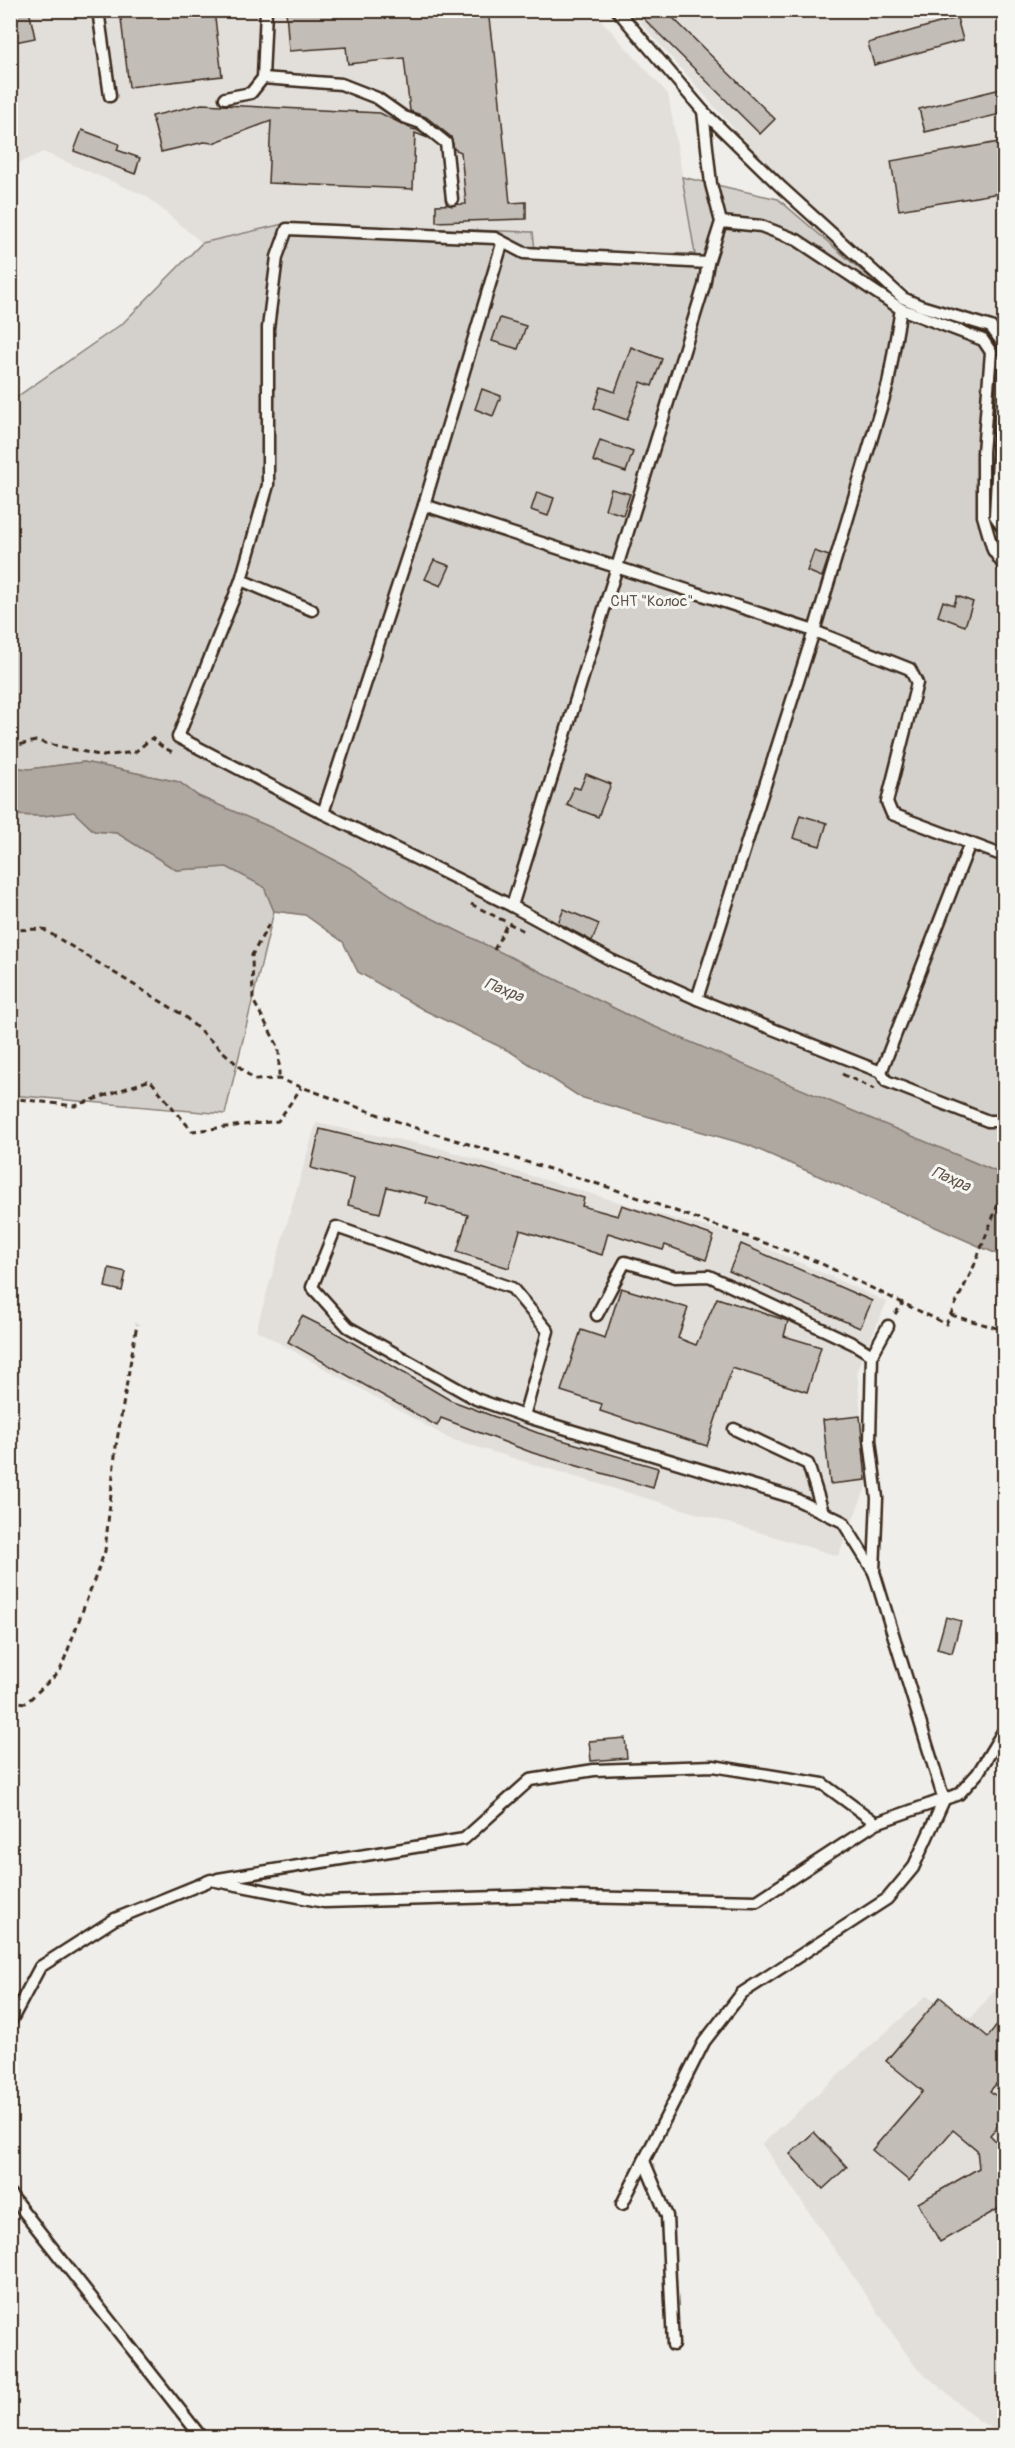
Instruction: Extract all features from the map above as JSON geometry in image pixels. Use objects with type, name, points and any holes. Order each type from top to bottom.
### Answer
[{"type":"lane","points":[[98,10],[110,96]]},
{"type":"lane","points":[[225,98],[251,93],[262,78],[266,10]]},
{"type":"lane","points":[[617,10],[704,111],[782,188],[903,298],[921,306],[991,327],[1005,345],[995,516],[1005,529]]},
{"type":"lane","points":[[262,78],[341,84],[377,98],[404,117],[421,123],[446,143],[452,199]]},
{"type":"lane","points":[[512,906],[722,222],[711,184],[704,111]]},
{"type":"lane","points":[[722,222],[761,226],[797,240],[901,309],[984,340],[991,352],[983,452],[983,516],[993,550],[1005,566]]},
{"type":"lane","points":[[708,262],[524,254],[495,238],[287,229],[277,257],[268,328],[268,485],[241,580],[178,737],[323,813],[512,906],[611,960],[697,999],[881,1072],[886,1081],[988,1121],[1005,1121]]},
{"type":"lane","points":[[323,813],[424,505],[502,243]]},
{"type":"lane","points":[[697,999],[814,631],[888,384],[901,309]]},
{"type":"lane","points":[[424,505],[814,631],[910,669],[917,683],[887,802],[892,814],[1005,856]]},
{"type":"lane","points":[[241,580],[312,610]]},
{"type":"lane","points":[[881,1072],[970,843]]},
{"type":"lane","points":[[524,1416],[548,1331],[512,1288],[336,1227],[312,1287],[348,1327],[476,1399],[524,1416],[791,1497],[843,1522],[874,1572],[944,1800],[913,1868],[887,1899],[742,1993],[704,2042],[622,2204]]},
{"type":"lane","points":[[597,1315],[625,1262],[675,1277],[709,1276],[854,1344],[872,1355]]},
{"type":"lane","points":[[874,1572],[876,1498],[870,1440],[872,1355],[888,1326]]},
{"type":"lane","points":[[734,1429],[808,1464],[823,1512]]},
{"type":"lane","points":[[212,1881],[324,1902],[532,1896],[757,1901],[876,1823],[959,1794],[978,1773],[1005,1730]]},
{"type":"lane","points":[[10,2023],[40,1967],[115,1919],[212,1881],[464,1839],[530,1780],[594,1770],[713,1766],[823,1784],[876,1823]]},
{"type":"lane","points":[[644,2161],[667,2216],[673,2345]]},
{"type":"lane","points":[[10,2194],[202,2438]]},
{"type":"path","points":[[10,747],[36,741],[103,756],[135,752],[152,738]]},
{"type":"path","points":[[494,950],[507,923]]},
{"type":"path","points":[[269,924],[252,955],[253,1000],[279,1048],[279,1079]]},
{"type":"path","points":[[10,930],[43,929],[183,1015],[254,1080],[279,1079],[412,1127],[611,1188],[818,1262],[946,1324],[974,1266],[1005,1189]]},
{"type":"path","points":[[10,1098],[75,1106],[150,1080],[192,1131],[278,1121],[301,1088]]},
{"type":"path","points":[[951,1315],[1005,1330]]},
{"type":"path","points":[[10,1701],[26,1703],[60,1671],[105,1551],[116,1446],[137,1324]]},
{"type":"shaded area","points":[[10,11],[593,11],[668,94],[696,254],[535,250],[533,232],[283,224],[202,243],[146,196],[43,152],[11,167]]},
{"type":"shaded area","points":[[630,11],[1004,11],[1004,320],[956,324],[825,232]]},
{"type":"shaded area","points":[[316,1123],[435,1147],[675,1219],[738,1235],[887,1302],[857,1370],[867,1485],[838,1556],[450,1439],[256,1330]]},
{"type":"shaded area","points":[[994,1991],[1004,1994],[1004,2436],[978,2420],[915,2366],[762,2144],[926,1996],[971,2018]]},
{"type":"green space","name":"СНТ \"Колос\"","points":[[682,177],[778,199],[898,302],[983,331],[992,339],[998,353],[988,512],[1000,550],[1004,555],[1004,1175],[636,1019],[409,907],[352,869],[270,827],[198,796],[179,782],[84,762],[29,769],[11,767],[11,401],[123,323],[202,243],[283,224],[533,232],[535,250],[695,254]]},
{"type":"green space","points":[[74,812],[94,831],[117,833],[176,870],[227,867],[264,887],[274,911],[225,1114],[11,1095],[10,815],[43,816]]},
{"type":"water","name":"Пахра","points":[[84,762],[179,782],[198,796],[270,827],[352,869],[409,907],[636,1019],[1004,1175],[1004,1257],[748,1145],[580,1097],[511,1052],[424,1010],[358,972],[343,942],[305,915],[274,911],[264,887],[227,867],[176,870],[117,833],[94,831],[74,812],[43,816],[11,815],[11,767],[29,769]]},
{"type":"building","points":[[10,10],[29,10],[35,38],[10,43]]},
{"type":"building","points":[[120,10],[214,10],[222,76],[129,87]]},
{"type":"building","points":[[286,10],[488,10],[493,52],[495,52],[510,203],[526,202],[526,219],[436,222],[436,205],[466,204],[461,152],[454,149],[451,137],[426,117],[410,111],[404,58],[348,64],[346,47],[289,51]]},
{"type":"building","points":[[635,10],[665,10],[775,119],[760,134]]},
{"type":"building","points":[[957,18],[963,40],[874,65],[868,43]]},
{"type":"building","points":[[1005,88],[1005,113],[925,132],[919,109]]},
{"type":"building","points":[[202,104],[380,113],[417,130],[428,138],[415,133],[413,189],[268,183],[271,121],[213,143],[204,142],[161,152],[152,116]]},
{"type":"building","points":[[82,130],[119,144],[117,150],[140,158],[135,174],[74,151]]},
{"type":"building","points":[[1005,141],[1005,192],[899,210],[891,161]]},
{"type":"building","points":[[500,318],[526,326],[518,349],[492,341]]},
{"type":"building","points":[[631,347],[662,359],[652,386],[641,382],[627,420],[594,408],[601,387],[615,392]]},
{"type":"building","points":[[482,389],[501,396],[493,416],[475,409]]},
{"type":"building","points":[[600,440],[633,452],[626,472],[593,461]]},
{"type":"building","points":[[611,489],[630,494],[623,515],[605,509]]},
{"type":"building","points":[[537,492],[554,498],[548,516],[531,510]]},
{"type":"building","points":[[814,551],[829,556],[822,577],[807,571]]},
{"type":"building","points":[[434,560],[450,566],[441,586],[425,579]]},
{"type":"building","points":[[957,596],[973,602],[965,626],[938,616],[943,601],[954,605]]},
{"type":"building","points":[[586,774],[611,784],[598,817],[567,805],[574,787],[580,789]]},
{"type":"building","points":[[800,815],[827,823],[820,846],[793,838]]},
{"type":"building","points":[[564,909],[599,924],[592,941],[558,923]]},
{"type":"building","points":[[320,1129],[439,1158],[440,1156],[584,1198],[582,1206],[618,1216],[622,1205],[714,1236],[706,1260],[665,1245],[663,1250],[608,1233],[602,1255],[520,1230],[509,1268],[457,1252],[468,1215],[426,1203],[428,1197],[387,1187],[380,1213],[348,1205],[354,1179],[311,1168]]},
{"type":"building","points":[[741,1244],[872,1301],[860,1328],[729,1271]]},
{"type":"building","points":[[109,1268],[126,1272],[122,1291],[105,1287]]},
{"type":"building","points":[[621,1288],[688,1308],[678,1338],[696,1345],[717,1298],[788,1321],[784,1336],[821,1347],[807,1392],[732,1368],[707,1446],[600,1411],[602,1404],[561,1391],[581,1330],[605,1338]]},
{"type":"building","points":[[302,1316],[336,1333],[450,1400],[538,1433],[658,1468],[653,1488],[533,1453],[441,1418],[437,1426],[288,1342]]},
{"type":"building","points":[[860,1416],[866,1480],[830,1484],[823,1420]]},
{"type":"building","points":[[946,1617],[961,1621],[952,1653],[937,1649]]},
{"type":"building","points":[[625,1738],[627,1758],[591,1761],[589,1741]]},
{"type":"building","points":[[940,1997],[988,2037],[1005,2015],[1005,2074],[990,2091],[1005,2103],[1005,2118],[990,2135],[1005,2150],[1005,2205],[940,2242],[918,2203],[979,2168],[977,2150],[953,2130],[909,2181],[872,2150],[923,2091],[886,2061]]},
{"type":"building","points":[[814,2132],[847,2167],[823,2189],[790,2154]]}]
